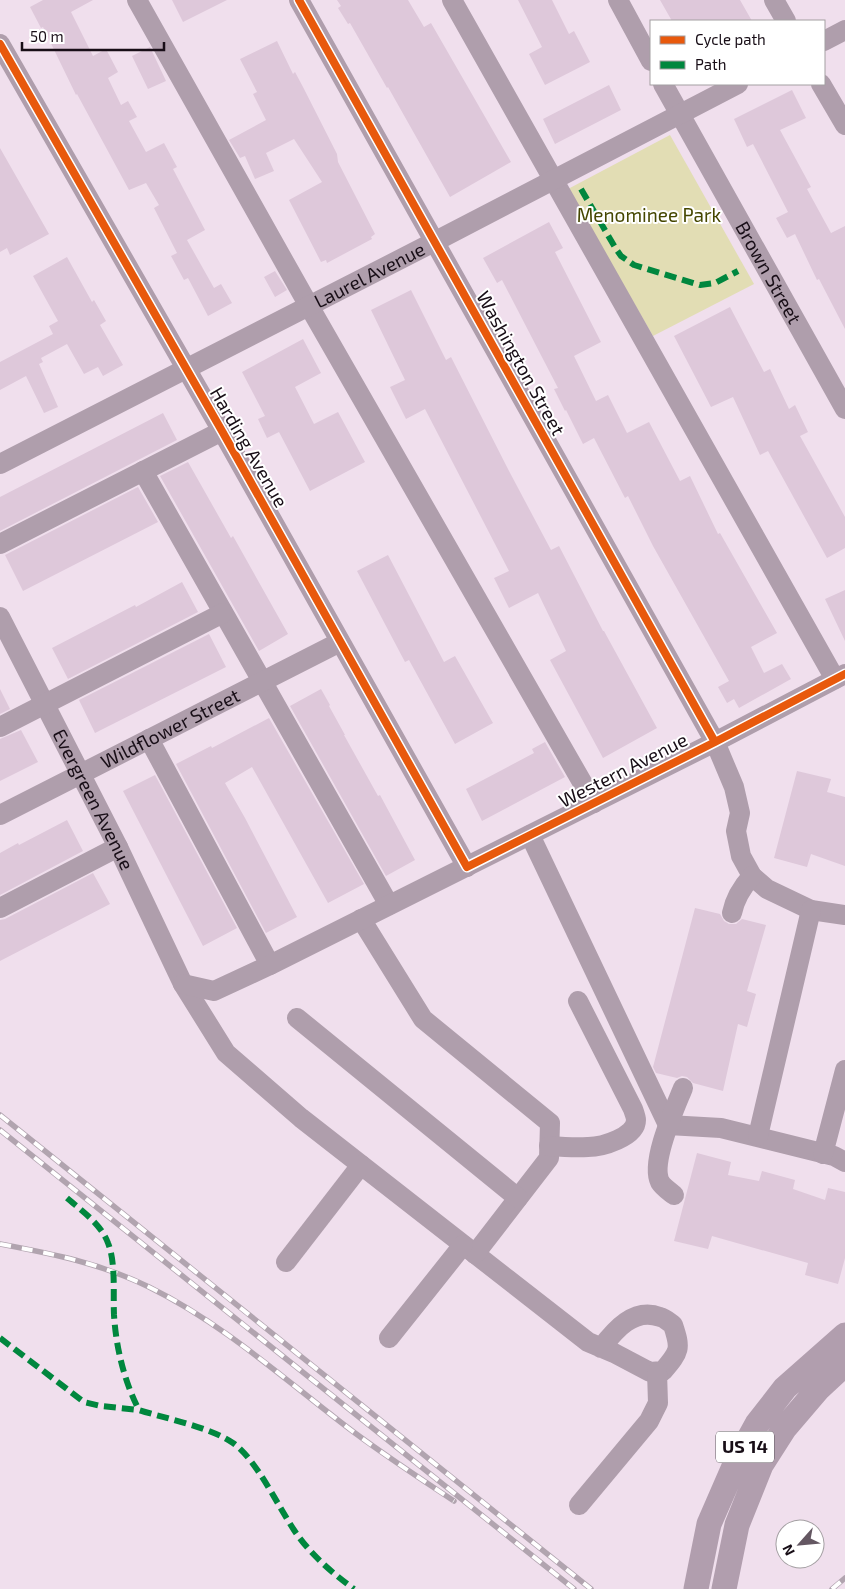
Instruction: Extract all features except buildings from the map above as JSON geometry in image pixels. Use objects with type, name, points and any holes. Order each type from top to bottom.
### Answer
[{"type":"main road","name":"US 14","points":[[696,1589],[709,1524],[736,1462],[757,1424],[785,1388],[845,1335]]},
{"type":"main road","name":"US 14","points":[[724,1589],[737,1524],[761,1465],[784,1429],[819,1388],[845,1364]]},
{"type":"street","points":[[137,0],[309,306],[594,803]]},
{"type":"street","name":"Washington Street","points":[[299,0],[715,742],[734,787],[740,813],[736,831],[741,856],[752,876]]},
{"type":"street","points":[[452,0],[553,180],[840,676]]},
{"type":"street","points":[[618,0],[650,59]]},
{"type":"street","points":[[774,0],[785,20]]},
{"type":"street","points":[[825,40],[845,30]]},
{"type":"street","name":"Harding Avenue","points":[[0,44],[222,431],[467,867]]},
{"type":"street","name":"Brown Street","points":[[664,85],[845,409]]},
{"type":"street","name":"Laurel Avenue","points":[[0,464],[736,85]]},
{"type":"street","points":[[822,85],[845,125]]},
{"type":"street","points":[[0,544],[222,431]]},
{"type":"street","points":[[143,471],[389,905]]},
{"type":"street","points":[[0,727],[223,613]]},
{"type":"street","name":"Evergreen Avenue","points":[[0,616],[118,847],[183,984],[226,1053],[301,1118],[588,1342],[601,1348]]},
{"type":"street","name":"Wildflower Street","points":[[0,815],[340,642]]},
{"type":"street","name":"Western Avenue","points":[[183,984],[214,991],[270,965],[715,742],[840,676]]},
{"type":"street","points":[[149,740],[270,965]]},
{"type":"street","points":[[530,835],[668,1125]]},
{"type":"street","points":[[0,908],[118,847]]},
{"type":"street","points":[[732,913],[742,887],[752,876],[767,889],[811,910],[845,915]]},
{"type":"street","points":[[758,1136],[811,910]]},
{"type":"street","points":[[361,919],[423,1019],[550,1123],[548,1158],[518,1198],[389,1338]]},
{"type":"street","points":[[549,1146],[586,1148],[603,1146],[633,1130],[636,1121],[633,1109],[578,1001]]},
{"type":"street","points":[[297,1018],[518,1198]]},
{"type":"street","points":[[823,1154],[845,1070]]},
{"type":"street","points":[[674,1195],[664,1188],[659,1180],[658,1156],[683,1088]]},
{"type":"street","points":[[668,1125],[721,1128],[758,1136],[845,1162]]},
{"type":"street","points":[[286,1262],[361,1165]]},
{"type":"street","points":[[649,1314],[660,1317],[673,1325],[679,1344],[675,1357],[663,1371],[657,1372],[650,1372],[601,1348],[616,1330],[626,1322],[638,1316],[649,1314]]},
{"type":"street","points":[[579,1505],[649,1421],[658,1403],[657,1372]]},
{"type":"green space","name":"Menominee Park","points":[[670,135],[754,284],[653,336],[568,189]]},
{"type":"railway","points":[[0,1115],[591,1589]]},
{"type":"railway","points":[[0,1130],[574,1589]]},
{"type":"railway","points":[[0,1244],[94,1265],[131,1279],[176,1301],[227,1334],[360,1437],[454,1501]]},
{"type":"railway","points":[[832,1589],[845,1578]]},
{"type":"marked path","points":[[581,189],[616,249],[621,256],[634,265],[700,285],[715,283],[738,271]]},
{"type":"marked path","points":[[67,1198],[101,1230],[111,1251],[114,1315],[119,1351],[125,1376],[139,1410],[213,1432],[224,1437],[242,1450],[258,1471],[294,1530],[307,1547],[329,1569],[354,1589]]},
{"type":"marked path","points":[[0,1338],[84,1402],[101,1406],[139,1410]]},
{"type":"cycle path","points":[[299,0],[715,742]]},
{"type":"cycle path","points":[[0,44],[222,431],[467,867],[845,674]]}]
